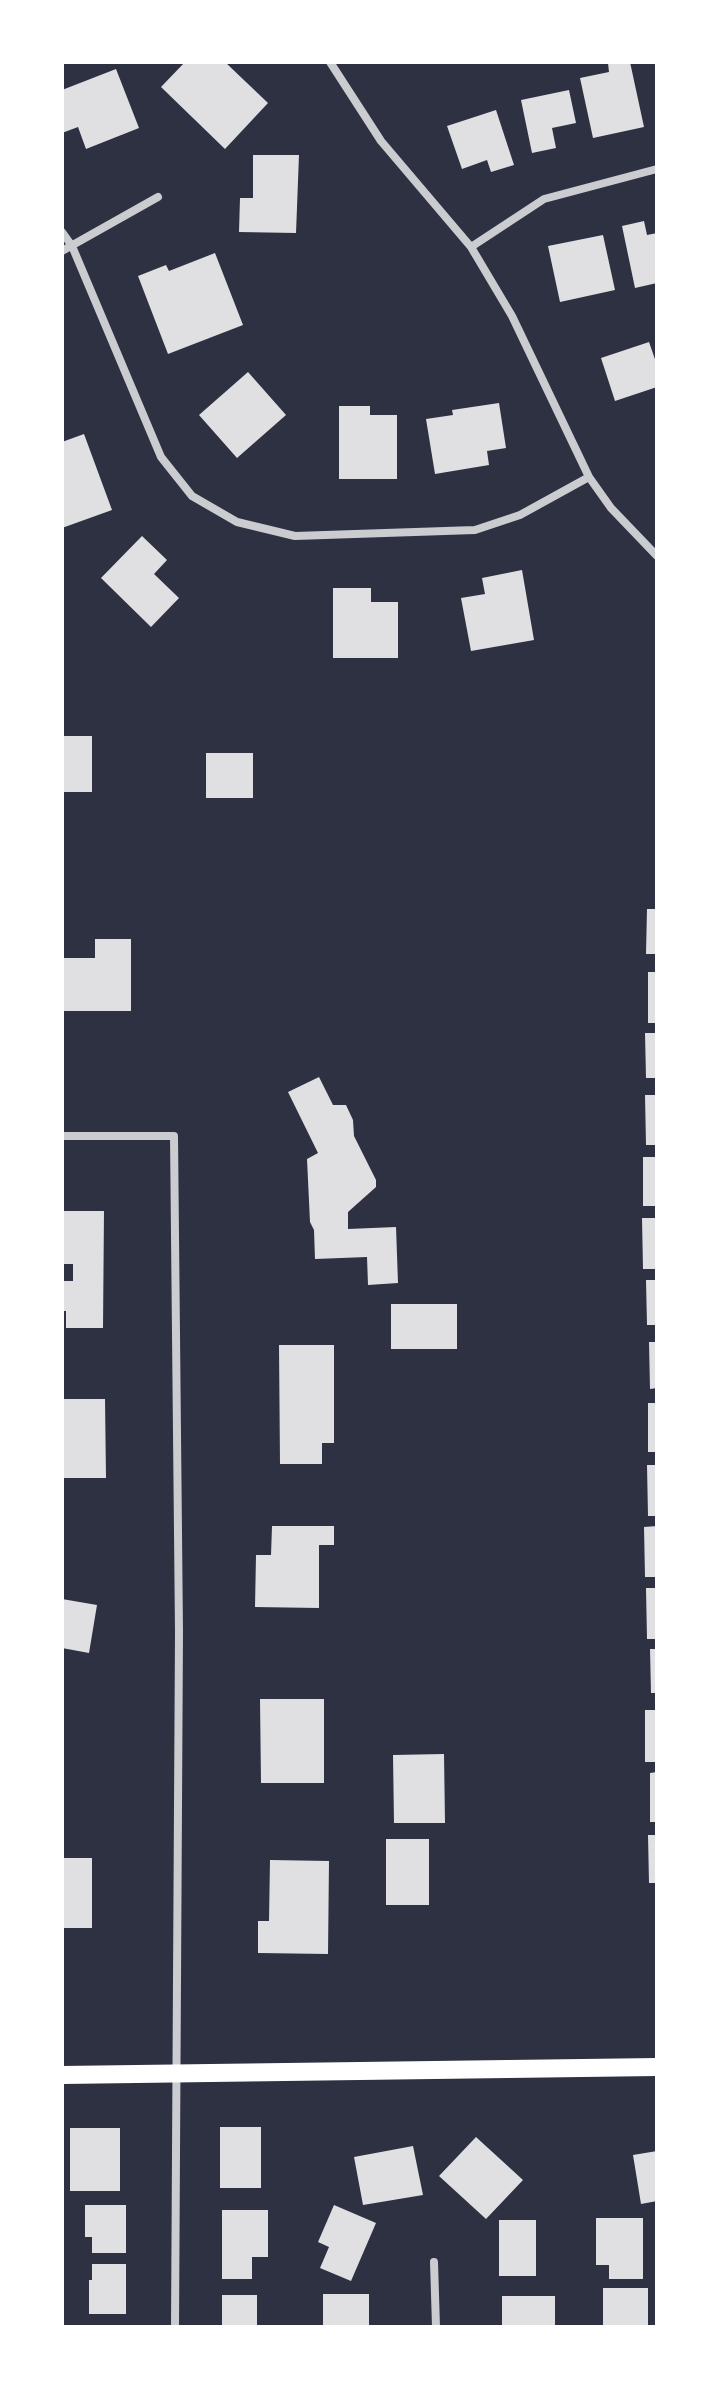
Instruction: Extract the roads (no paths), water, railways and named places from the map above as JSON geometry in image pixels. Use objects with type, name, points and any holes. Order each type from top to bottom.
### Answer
[{"type":"main road","points":[[62,2075],[657,2067]]},
{"type":"street","points":[[330,62],[381,141],[471,247],[512,316],[589,477],[611,508],[657,556]]},
{"type":"street","points":[[471,247],[544,199],[657,169]]},
{"type":"street","points":[[62,251],[158,197]]},
{"type":"street","points":[[62,232],[72,246],[161,457],[192,496],[237,522],[295,536],[475,530],[520,515],[589,477]]},
{"type":"street","points":[[62,1136],[174,1136],[179,1632],[175,2327]]},
{"type":"street","points":[[434,2262],[436,2327]]}]
